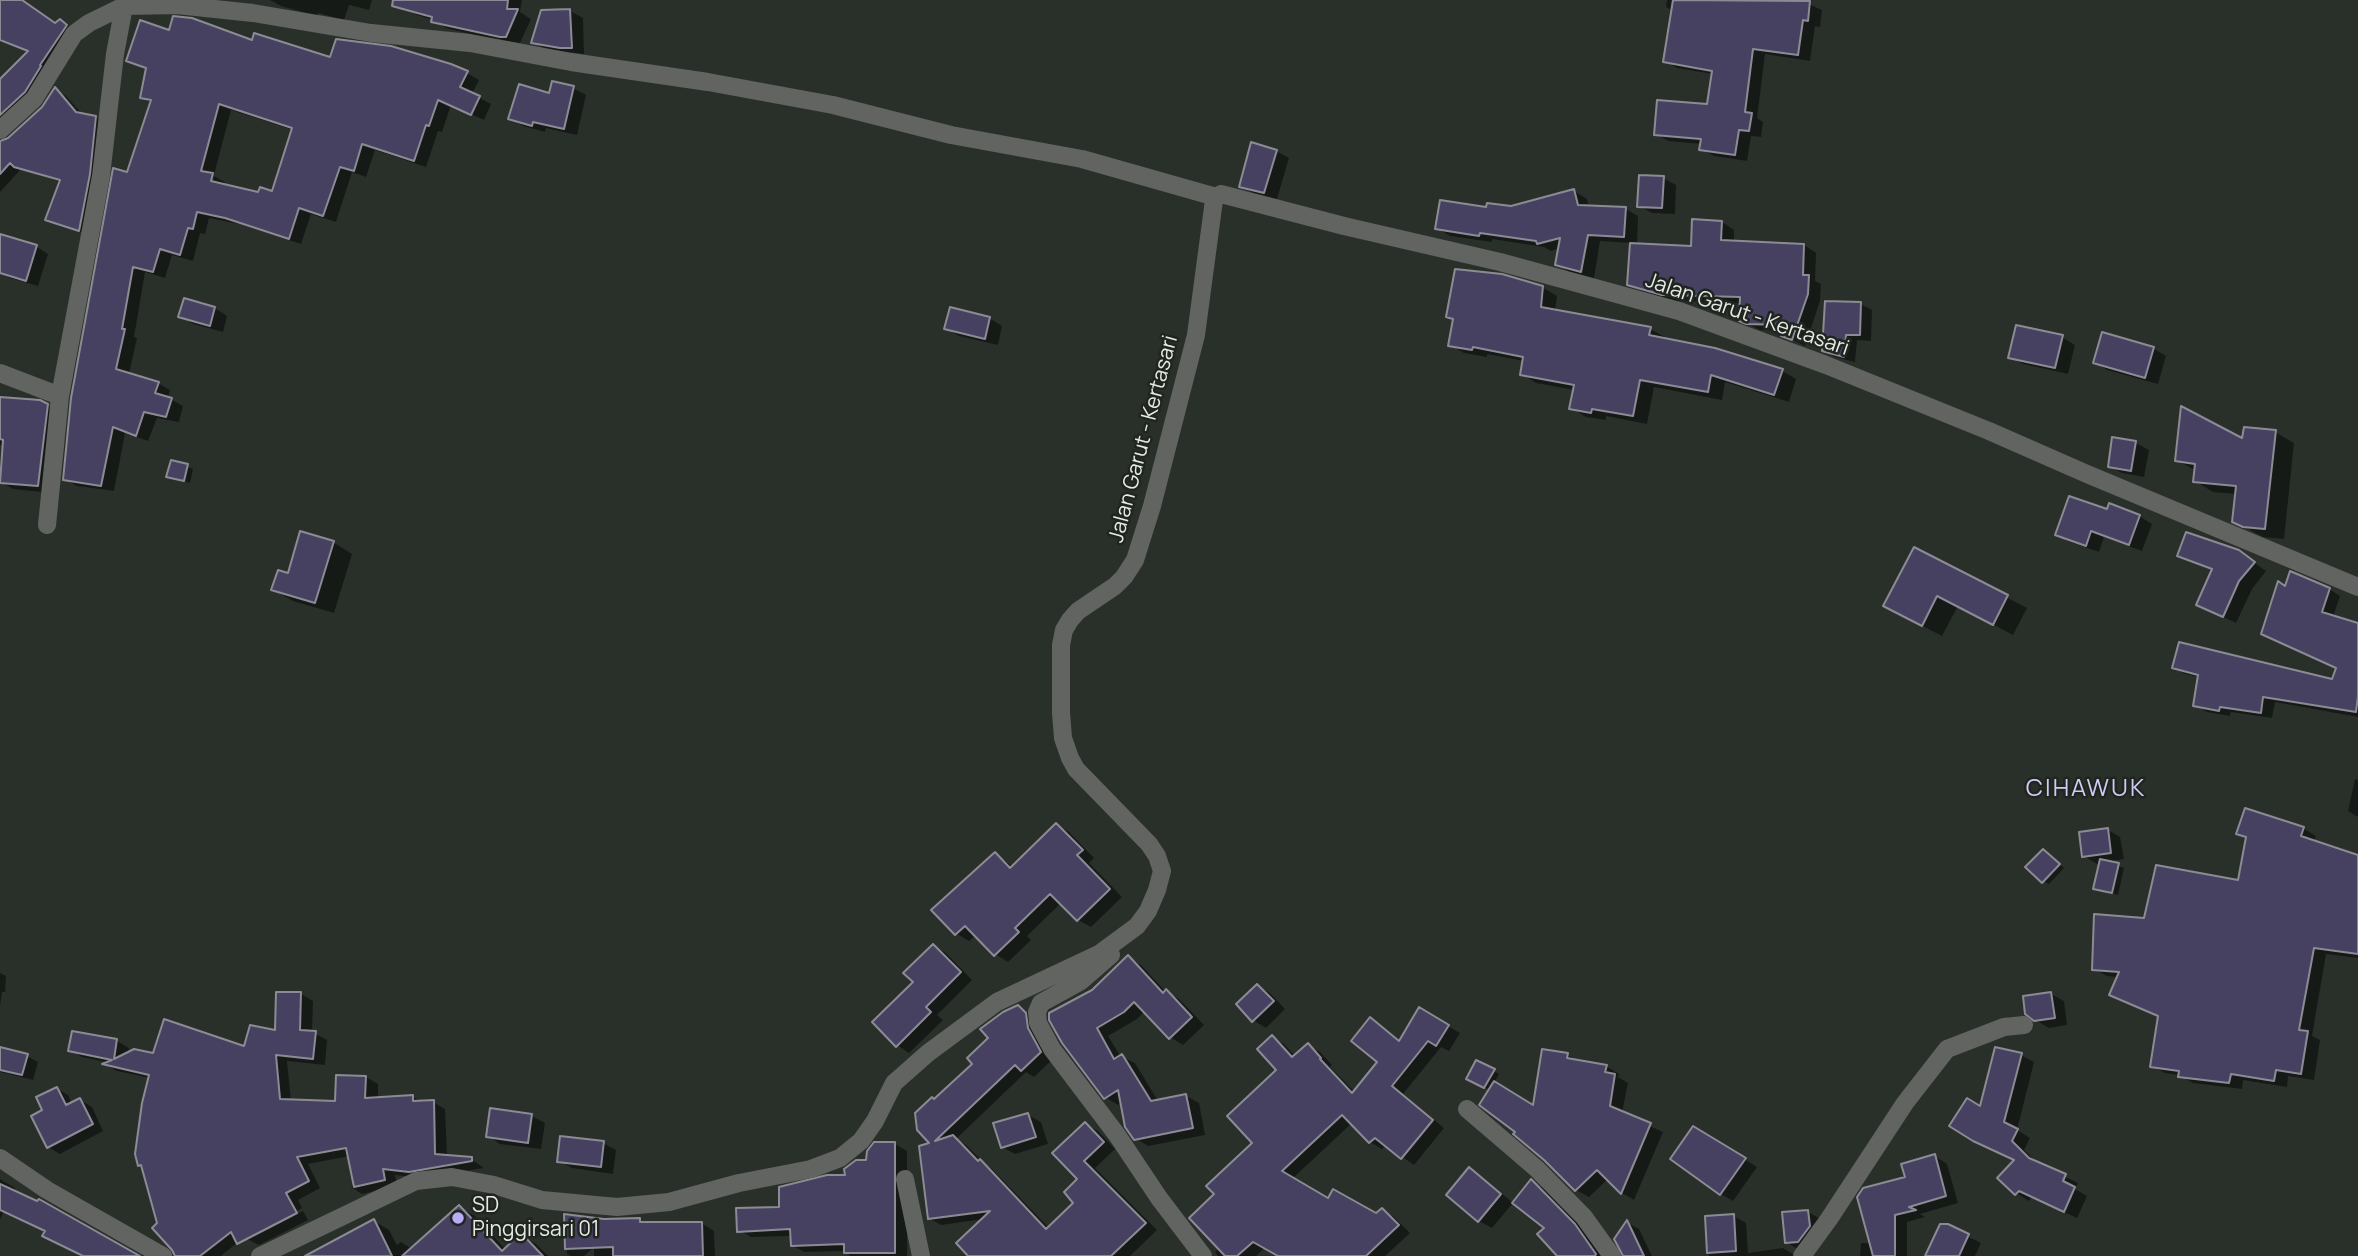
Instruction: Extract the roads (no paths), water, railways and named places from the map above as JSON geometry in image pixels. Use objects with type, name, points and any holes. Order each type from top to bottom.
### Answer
[{"type":"street","points":[[0,130],[34,99],[75,34],[89,23],[124,6],[177,5],[253,13],[371,33],[470,43],[833,105],[951,135],[1082,159],[1216,197]]},
{"type":"street","points":[[47,525],[60,396],[101,176],[115,54],[124,6]]},
{"type":"street","name":"Jalan Garut - Kertasari","points":[[260,1256],[416,1181],[452,1177],[494,1185],[542,1200],[617,1207],[669,1202],[739,1182],[811,1169],[840,1158],[861,1141],[894,1083],[928,1053],[997,1002],[1099,954],[1137,926],[1148,911],[1162,871],[1149,844],[1076,769],[1070,758],[1063,738],[1061,713],[1061,645],[1064,630],[1070,620],[1078,611],[1115,586],[1135,560],[1156,494],[1196,335],[1216,197],[1225,195],[1246,199],[1679,310],[1969,422],[2358,587]]},
{"type":"street","points":[[0,373],[60,396]]},
{"type":"street","points":[[1137,926],[1112,954],[1081,981],[1041,1003],[1037,1012],[1038,1023],[1052,1049],[1203,1256]]},
{"type":"street","points":[[1802,1256],[1905,1103],[1947,1049],[2004,1027],[2024,1025]]},
{"type":"street","points":[[1467,1109],[1537,1169],[1584,1217],[1612,1256]]},
{"type":"street","points":[[0,1158],[59,1197],[163,1256]]},
{"type":"street","points":[[905,1180],[921,1256]]},
{"type":"street","points":[[297,1256],[312,1232]]},
{"type":"place","name":"SD Pinggirsari 01","points":[[458,1218]]},
{"type":"district","name":"CIHAWUK","points":[[2086,789]]}]
